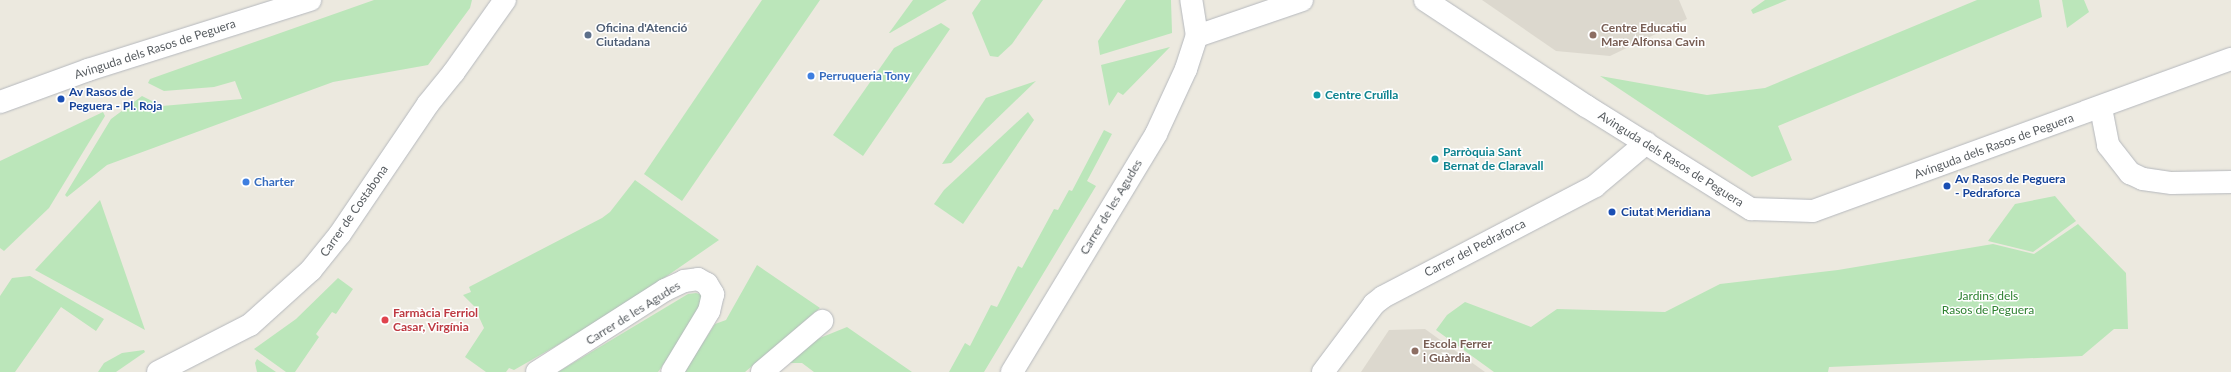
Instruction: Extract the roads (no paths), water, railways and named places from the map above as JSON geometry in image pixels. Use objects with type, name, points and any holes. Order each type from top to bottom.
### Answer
[{"type":"street","name":"Avinguda dels Rasos de Peguera","points":[[0,102],[88,70],[310,0]]},
{"type":"street","name":"Carrer de Costabona","points":[[158,372],[250,325],[311,270],[340,234],[428,104],[454,72],[505,0]]},
{"type":"street","points":[[1191,0],[1196,36],[1302,0]]},
{"type":"street","name":"Avinguda dels Rasos de Peguera","points":[[1425,0],[1751,210],[1813,211],[2101,108],[2231,59]]},
{"type":"street","name":"Carrer de les Agudes","points":[[1012,372],[1156,134],[1186,69],[1196,36]]},
{"type":"street","points":[[2101,108],[2108,145],[2130,173],[2143,179],[2172,183],[2231,182]]},
{"type":"street","name":"Carrer del Pedraforca","points":[[1323,372],[1374,304],[1383,296],[1595,186],[1646,143]]},
{"type":"street","name":"Carrer de les Agudes","points":[[537,372],[665,290],[684,281],[698,279],[707,284],[713,294],[709,311],[672,372]]},
{"type":"street","points":[[762,372],[822,321]]},
{"type":"place","name":"Oficina d'Atenció Ciutadana","points":[[588,35]]},
{"type":"place","name":"Centre Educatiu Mare Alfonsa Cavin","points":[[1593,35]]},
{"type":"place","name":"Perruqueria Tony","points":[[811,76]]},
{"type":"place","name":"Centre Cruïlla","points":[[1317,95]]},
{"type":"place","name":"Av Rasos de Peguera - Pl. Roja","points":[[61,99]]},
{"type":"place","name":"Parròquia Sant Bernat de Claravall","points":[[1435,159]]},
{"type":"place","name":"Charter","points":[[246,182]]},
{"type":"place","name":"Av Rasos de Peguera - Pedraforca","points":[[1947,186]]},
{"type":"place","name":"Ciutat Meridiana","points":[[1612,212]]},
{"type":"place","name":"Farmàcia Ferriol Casar, Virgínia","points":[[385,320]]},
{"type":"place","name":"Escola Ferrer i Guàrdia","points":[[1415,351]]},
{"type":"park label","name":"Jardins dels Rasos de Peguera","points":[[1988,303]]}]
